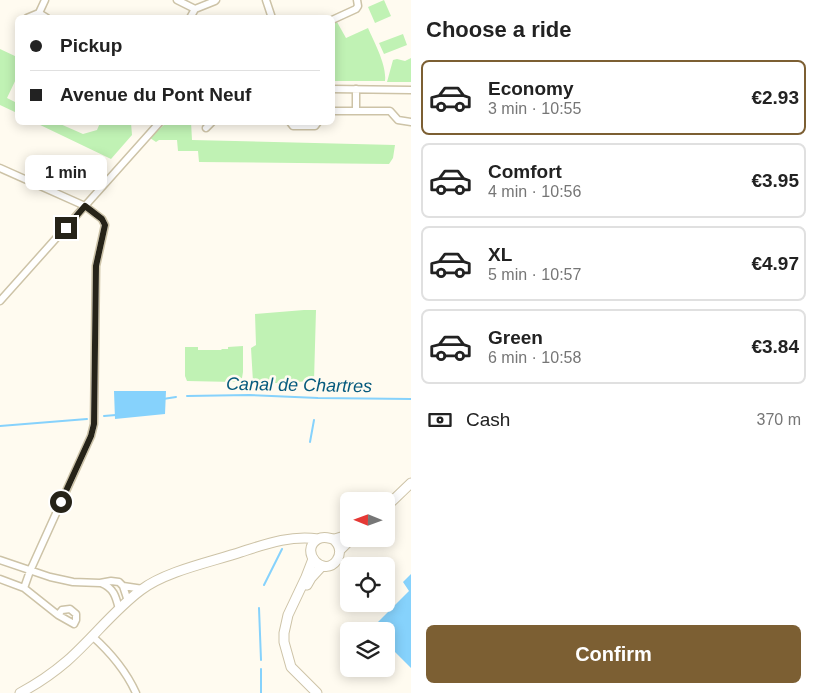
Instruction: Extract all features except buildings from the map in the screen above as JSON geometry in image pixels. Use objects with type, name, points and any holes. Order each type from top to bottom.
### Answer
[{"type":"main road","points":[[395,498],[411,483]]},
{"type":"main road","points":[[20,693],[53,673],[142,589],[170,574],[290,538],[308,537],[318,539],[323,537],[332,539],[340,537]]},
{"type":"main road","points":[[290,538],[305,544],[316,562],[322,566]]},
{"type":"main road","points":[[317,693],[291,667],[284,642],[284,633],[288,615],[306,577],[312,555],[312,546],[318,539]]},
{"type":"main road","points":[[288,615],[311,578],[322,566],[330,565],[336,561],[340,550],[339,546],[332,539]]},
{"type":"street","points":[[34,15],[39,13],[45,0]]},
{"type":"street","points":[[177,0],[195,9]]},
{"type":"street","points":[[192,15],[195,9],[216,0]]},
{"type":"street","points":[[266,0],[271,15]]},
{"type":"street","points":[[335,19],[356,9],[357,3]]},
{"type":"street","points":[[39,13],[43,15]]},
{"type":"street","points":[[335,89],[411,90]]},
{"type":"street","points":[[356,89],[356,111]]},
{"type":"street","points":[[335,111],[390,111],[398,120],[411,122]]},
{"type":"street","points":[[0,301],[157,125]]},
{"type":"street","points":[[206,128],[209,125]]},
{"type":"street","points":[[292,125],[316,125]]},
{"type":"street","points":[[0,168],[85,206],[102,219],[105,225],[96,266],[94,424],[91,436],[24,588]]},
{"type":"street","points":[[0,560],[30,571],[73,582],[119,582],[123,586],[128,601]]},
{"type":"street","points":[[0,579],[24,588],[58,615]]},
{"type":"street","points":[[100,583],[112,589],[119,609]]},
{"type":"street","points":[[123,586],[142,589]]},
{"type":"street","points":[[92,636],[119,665],[131,681],[136,693]]},
{"type":"green space","points":[[384,0],[391,16],[375,23],[368,7]]},
{"type":"green space","points":[[337,22],[346,38],[368,28],[382,61],[385,81],[335,81],[335,23]]},
{"type":"green space","points":[[403,34],[407,45],[384,54],[379,43]]},
{"type":"green space","points":[[0,49],[15,56],[15,81],[7,98],[15,102],[15,112],[0,105]]},
{"type":"green space","points":[[411,58],[411,82],[387,82],[393,60],[405,61]]},
{"type":"green space","points":[[40,125],[63,125],[83,134],[97,130],[99,125],[131,125],[132,135],[111,159]]},
{"type":"green space","points":[[164,125],[191,125],[192,140],[395,145],[393,158],[389,164],[199,162],[198,151],[178,151],[177,140],[159,140],[156,142],[150,138]]},
{"type":"green space","points":[[316,310],[314,381],[258,384],[253,382],[251,348],[256,345],[255,314]]},
{"type":"green space","points":[[243,346],[242,378],[234,382],[187,381],[185,376],[185,347],[198,347],[198,350],[221,350],[228,349],[228,347]]},
{"type":"water","points":[[114,391],[166,391],[165,414],[115,419]]},
{"type":"water","points":[[411,574],[411,668],[395,652],[395,622],[378,622],[388,612],[395,612],[395,605],[409,591],[403,582]]},
{"type":"waterway","name":"Canal de Chartres","points":[[187,396],[249,395],[411,399]]},
{"type":"waterway","name":"Canal de Chartres","points":[[163,399],[176,397]]},
{"type":"waterway","name":"Canal de Chartres","points":[[104,416],[116,415]]},
{"type":"waterway","name":"Canal de Chartres","points":[[0,426],[87,419]]},
{"type":"waterway","points":[[310,442],[314,420]]},
{"type":"waterway","points":[[264,585],[282,549]]},
{"type":"waterway","points":[[259,608],[261,660]]},
{"type":"waterway","points":[[261,669],[261,693]]},
{"type":"route","points":[[61,502],[91,436],[94,424],[96,266],[105,225],[102,219],[85,206],[66,228]]}]
